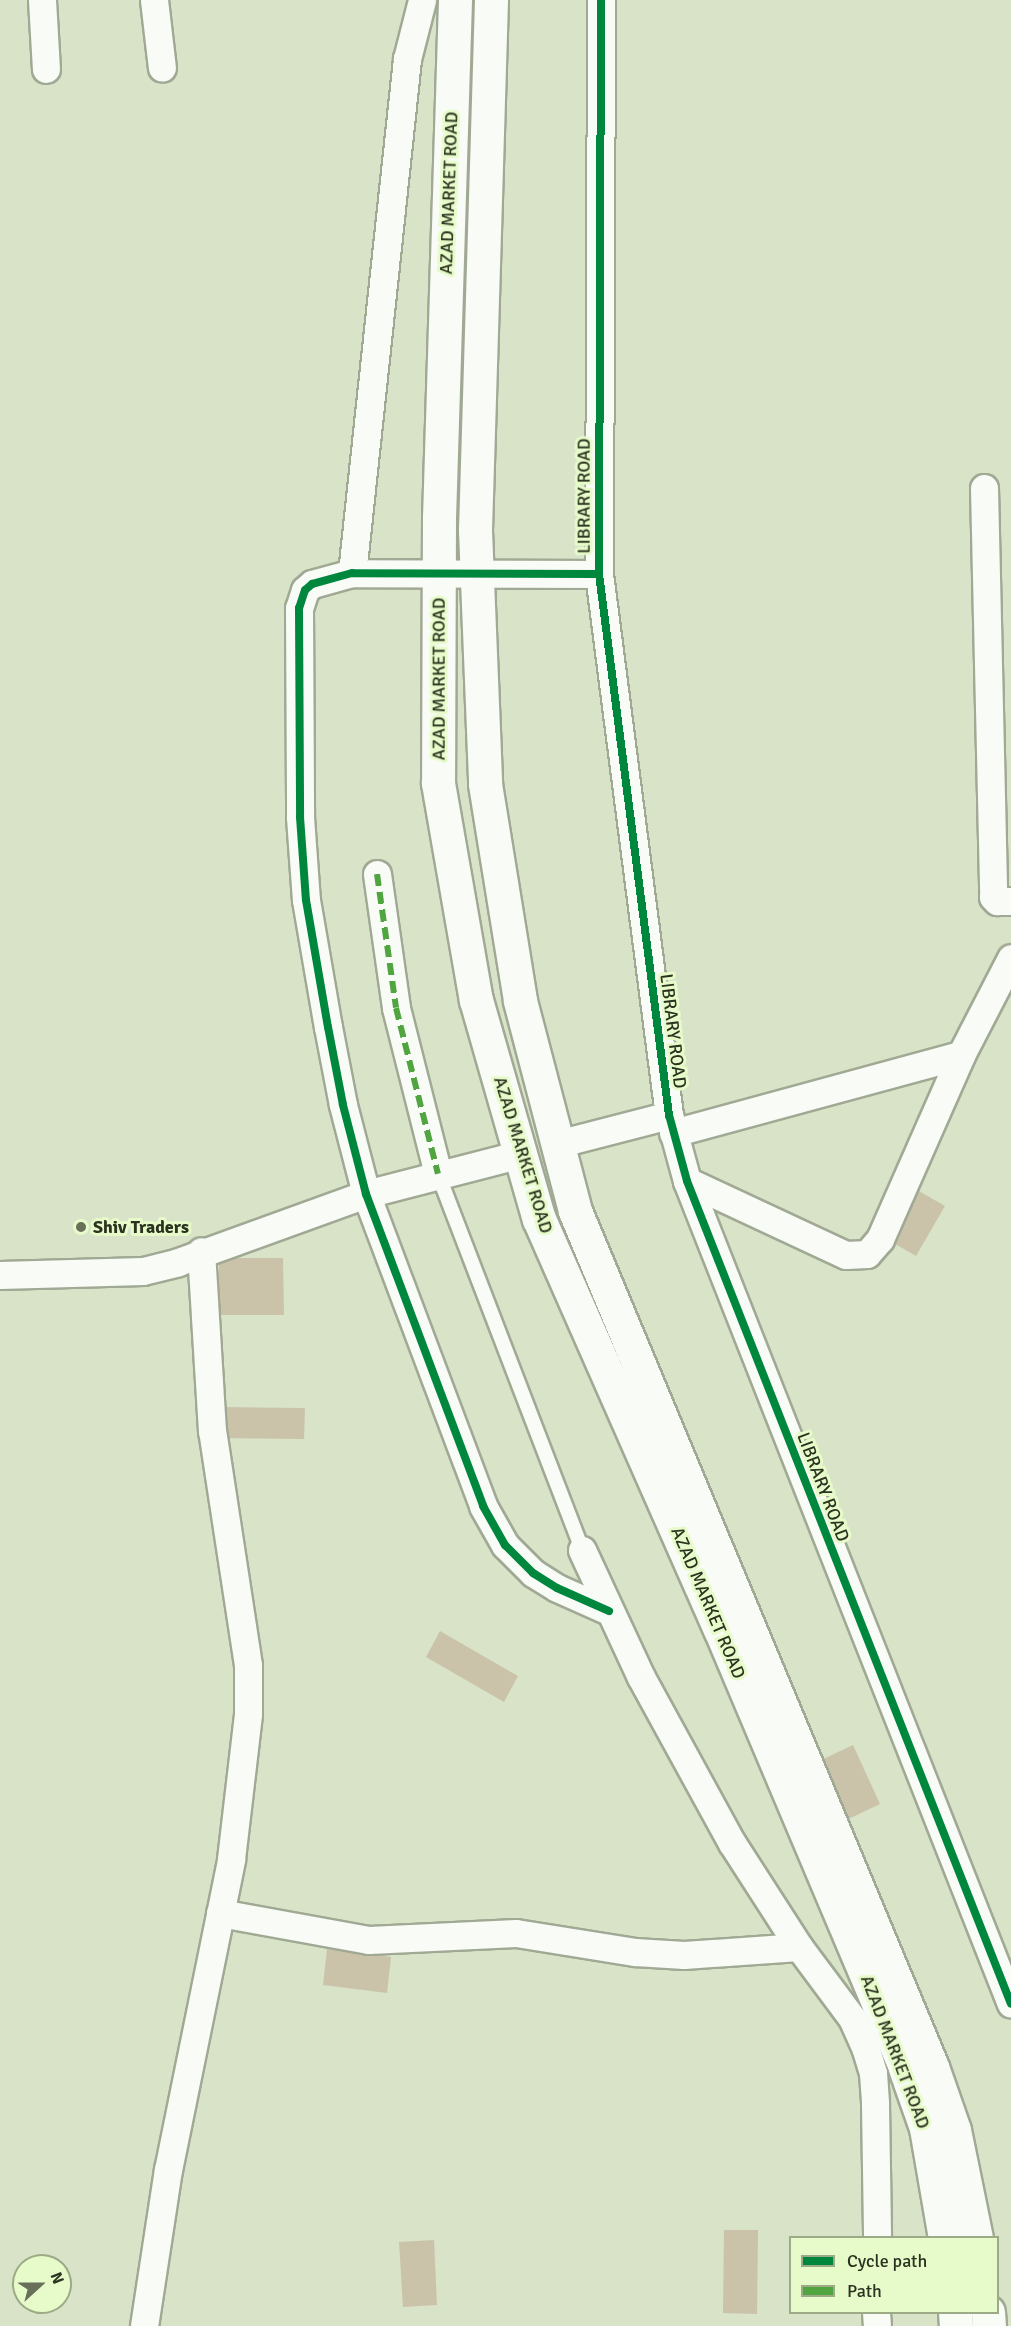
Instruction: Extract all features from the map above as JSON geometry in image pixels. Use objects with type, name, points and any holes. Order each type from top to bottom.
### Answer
[{"type":"main road","name":"AZAD MARKET ROAD","points":[[455,0],[439,573],[438,783],[476,1000],[539,1218],[720,1629],[905,2068],[926,2128],[945,2236]]},
{"type":"main road","name":"AZAD MARKET ROAD","points":[[491,0],[475,530],[485,784],[520,1001],[556,1144],[579,1222],[932,2067],[954,2130],[976,2236]]},
{"type":"street","points":[[42,0],[46,69]]},
{"type":"street","points":[[154,0],[162,68]]},
{"type":"street","points":[[352,573],[407,59],[422,0]]},
{"type":"street","name":"LIBRARY ROAD","points":[[601,0],[599,574],[671,1124],[687,1181],[1011,2004]]},
{"type":"street","points":[[984,488],[993,897],[997,901],[1011,901]]},
{"type":"street","points":[[599,574],[352,573],[312,584],[301,598],[300,817],[306,900],[327,1027],[343,1105],[366,1194],[483,1506],[506,1545],[533,1573],[557,1588],[609,1611]]},
{"type":"street","points":[[377,874],[396,1008],[423,1125],[438,1174]]},
{"type":"street","points":[[687,1181],[846,1255],[867,1254],[880,1239],[961,1055],[1011,958]]},
{"type":"street","points":[[556,1144],[671,1124],[961,1055]]},
{"type":"street","points":[[0,1275],[130,1273],[178,1262],[201,1251],[366,1194],[521,1154]]},
{"type":"street","points":[[144,2326],[168,2170],[231,1859],[248,1714],[248,1665],[212,1431],[201,1251]]},
{"type":"street","points":[[582,1550],[641,1677],[732,1844],[799,1947],[852,2018],[873,2073],[877,2236]]},
{"type":"street","points":[[220,1913],[369,1940],[516,1933],[635,1952],[684,1955],[799,1947]]},
{"type":"lane","points":[[438,1174],[582,1550]]},
{"type":"building","points":[[912,1187],[945,1206],[916,1256],[883,1237]]},
{"type":"building","points":[[219,1258],[283,1258],[284,1315],[219,1315]]},
{"type":"building","points":[[218,1407],[305,1408],[304,1439],[217,1438]]},
{"type":"building","points":[[440,1631],[518,1676],[504,1702],[426,1657]]},
{"type":"building","points":[[853,1745],[880,1804],[842,1822],[815,1763]]},
{"type":"building","points":[[327,1949],[391,1957],[387,1993],[323,1985]]},
{"type":"building","points":[[724,2230],[758,2230],[757,2314],[723,2313]]},
{"type":"building","points":[[434,2240],[437,2305],[403,2307],[399,2242]]},
{"type":"marked path","points":[[377,874],[396,1008],[438,1174]]},
{"type":"cycle path","points":[[601,0],[599,574],[669,1115],[687,1181],[1011,2004]]},
{"type":"cycle path","points":[[599,574],[352,573],[312,584],[305,590],[299,608],[300,817],[306,900],[328,1027],[343,1105],[366,1194],[483,1506],[505,1545],[533,1573],[557,1588],[609,1611]]},
{"type":"place","name":"Shiv Traders","points":[[81,1227]]}]
